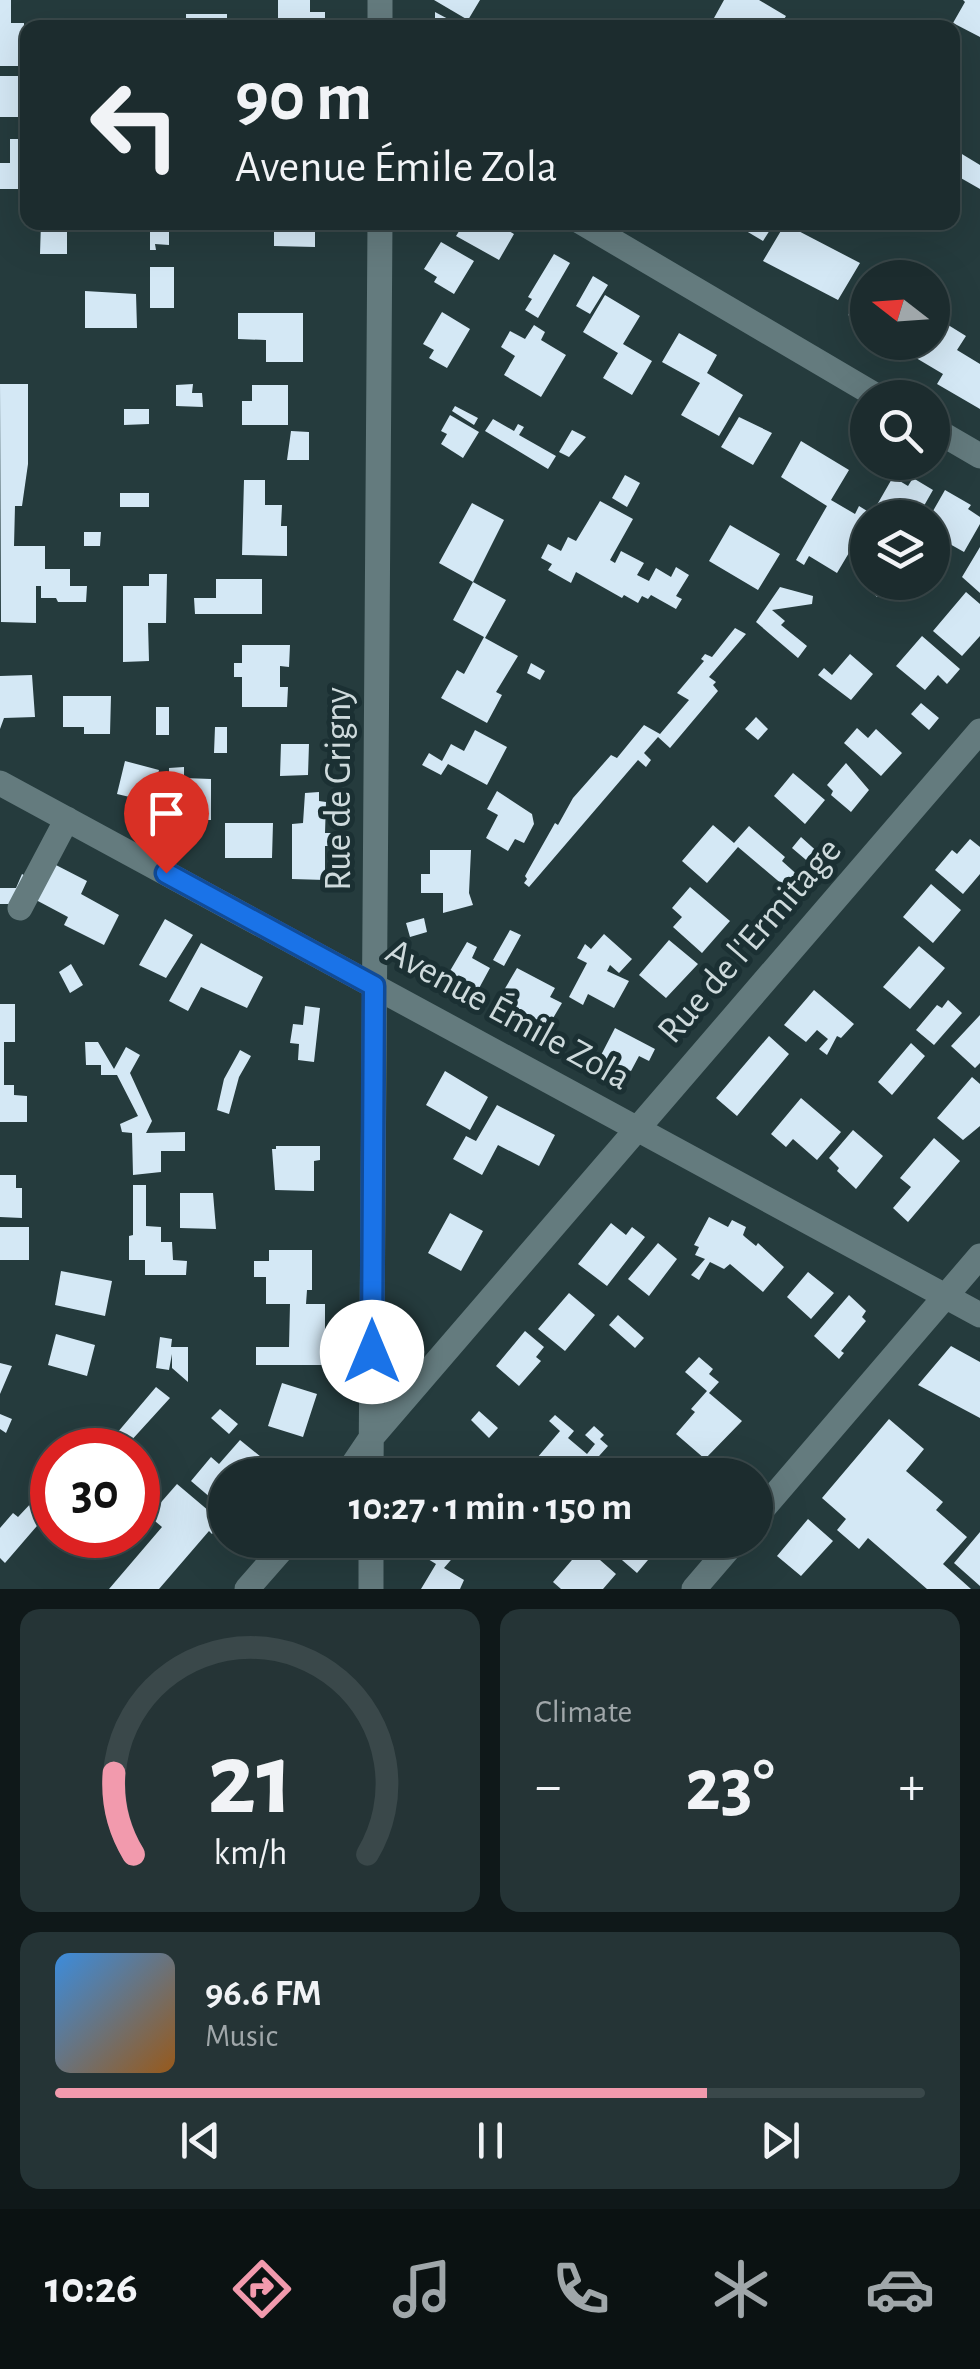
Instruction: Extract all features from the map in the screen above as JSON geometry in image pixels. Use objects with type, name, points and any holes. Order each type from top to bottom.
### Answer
[{"type":"street","name":"Rue de Grigny","points":[[371,1458],[380,230]]},
{"type":"street","points":[[595,230],[850,380]]},
{"type":"street","points":[[950,438],[980,456]]},
{"type":"street","name":"Rue de l'Ermitage","points":[[357,1458],[980,731]]},
{"type":"street","name":"Avenue Émile Zola","points":[[0,782],[980,1315]]},
{"type":"street","points":[[20,908],[67,819]]},
{"type":"street","points":[[773,1497],[980,1256]]},
{"type":"street","points":[[247,1589],[274,1558]]},
{"type":"street","points":[[371,1558],[371,1589]]},
{"type":"street","points":[[694,1589],[721,1558]]},
{"type":"building","points":[[0,0],[11,0],[11,23],[20,23],[20,66],[0,66]]},
{"type":"building","points":[[278,0],[310,0],[310,12],[325,12],[325,20],[278,20]]},
{"type":"building","points":[[434,0],[480,0],[468,20]]},
{"type":"building","points":[[724,0],[759,0],[786,16],[784,20],[714,18]]},
{"type":"building","points":[[980,0],[980,37],[955,20],[965,2]]},
{"type":"building","points":[[186,14],[227,14],[227,20],[186,20]]},
{"type":"building","points":[[0,76],[20,76],[20,117],[0,117]]},
{"type":"building","points":[[10,139],[20,139],[20,189],[0,189],[0,163],[10,163]]},
{"type":"building","points":[[960,153],[980,165],[980,189],[960,178]]},
{"type":"building","points":[[41,230],[67,230],[67,254],[40,254]]},
{"type":"building","points":[[150,230],[169,230],[169,245],[155,244],[156,250],[150,250]]},
{"type":"building","points":[[274,230],[315,230],[315,247],[274,246]]},
{"type":"building","points":[[460,230],[507,230],[514,234],[499,260],[456,236]]},
{"type":"building","points":[[744,230],[770,230],[763,241]]},
{"type":"building","points":[[781,230],[797,230],[854,260],[850,260],[850,280],[838,300],[763,261]]},
{"type":"building","points":[[441,242],[474,261],[454,294],[434,282],[437,277],[424,269]]},
{"type":"building","points":[[554,254],[570,263],[538,318],[525,310],[532,299],[528,297]]},
{"type":"building","points":[[150,267],[174,267],[174,308],[150,308]]},
{"type":"building","points":[[593,276],[608,285],[590,314],[576,306]]},
{"type":"building","points":[[85,291],[136,294],[137,328],[85,328]]},
{"type":"building","points":[[605,295],[640,316],[623,344],[652,361],[632,395],[603,378],[618,353],[583,332]]},
{"type":"building","points":[[442,312],[470,329],[447,368],[429,358],[434,350],[423,344]]},
{"type":"building","points":[[238,313],[303,313],[303,362],[266,362],[266,340],[238,339]]},
{"type":"building","points":[[534,325],[545,332],[541,340],[566,355],[541,397],[504,375],[515,356],[501,347],[510,331],[525,339]]},
{"type":"building","points":[[950,326],[966,336],[957,350],[980,364],[980,409],[950,392],[950,380],[939,380],[943,374],[919,360],[950,360]]},
{"type":"building","points":[[679,333],[717,355],[707,373],[743,395],[719,436],[681,415],[700,383],[662,362]]},
{"type":"building","points":[[0,384],[28,384],[28,464],[22,506],[15,506],[14,546],[45,546],[45,569],[70,569],[70,586],[87,586],[86,602],[58,602],[56,598],[41,598],[41,586],[36,586],[36,623],[1,622]]},
{"type":"building","points":[[193,384],[192,393],[202,393],[203,407],[176,406],[176,385]]},
{"type":"building","points":[[252,385],[288,385],[288,425],[242,425],[242,401],[252,401]]},
{"type":"building","points":[[455,406],[478,418],[474,425],[452,411]]},
{"type":"building","points":[[124,409],[149,409],[149,424],[124,425]]},
{"type":"building","points":[[450,415],[479,432],[463,458],[441,444],[447,434],[441,431]]},
{"type":"building","points":[[739,417],[772,433],[753,465],[721,447]]},
{"type":"building","points":[[493,419],[514,431],[518,424],[524,427],[519,435],[556,456],[548,469],[485,431]]},
{"type":"building","points":[[572,430],[586,437],[569,457],[559,452]]},
{"type":"building","points":[[291,431],[309,432],[309,460],[287,460]]},
{"type":"building","points":[[801,441],[849,470],[831,500],[850,511],[850,551],[837,573],[809,556],[804,565],[796,560],[827,506],[781,477]]},
{"type":"building","points":[[625,475],[640,483],[627,507],[612,498]]},
{"type":"building","points":[[244,480],[265,480],[265,505],[282,505],[281,526],[287,526],[287,556],[242,555]]},
{"type":"building","points":[[891,480],[908,486],[916,480],[933,490],[927,500],[880,500]]},
{"type":"building","points":[[945,490],[971,505],[968,509],[980,517],[964,552],[950,544],[950,500],[939,500]]},
{"type":"building","points":[[120,493],[149,493],[149,507],[120,507]]},
{"type":"building","points":[[600,501],[633,519],[610,560],[615,563],[621,551],[644,563],[637,575],[649,581],[656,568],[671,577],[676,567],[689,575],[676,596],[682,599],[676,609],[651,595],[648,599],[642,596],[638,603],[624,595],[622,598],[576,572],[571,583],[548,570],[552,564],[541,558],[548,544],[561,551],[568,537],[576,541]]},
{"type":"building","points":[[472,503],[504,520],[473,582],[439,563]]},
{"type":"building","points":[[730,525],[780,554],[758,590],[709,561]]},
{"type":"building","points":[[84,532],[101,532],[100,546],[84,546]]},
{"type":"building","points":[[980,547],[980,593],[962,577]]},
{"type":"building","points":[[149,574],[167,574],[166,623],[148,623],[149,661],[123,662],[123,586],[149,586]]},
{"type":"building","points":[[216,579],[262,579],[262,614],[195,614],[194,598],[216,598]]},
{"type":"building","points":[[473,582],[506,600],[485,638],[518,656],[496,692],[502,695],[487,723],[441,698],[457,670],[464,674],[484,637],[453,620]]},
{"type":"building","points":[[780,587],[813,596],[812,604],[772,610],[785,621],[781,625],[807,646],[798,658],[756,622]]},
{"type":"building","points":[[966,592],[980,604],[980,636],[962,656],[933,631]]},
{"type":"building","points":[[735,628],[746,634],[709,677],[716,682],[713,685],[718,691],[670,748],[658,737],[644,753],[651,760],[646,767],[638,760],[529,887],[524,883],[555,823],[558,825],[573,798],[611,755],[617,758],[644,725],[660,734],[689,700],[677,693],[704,661],[701,659],[705,654],[712,657]]},
{"type":"building","points":[[922,636],[960,669],[947,684],[938,675],[925,690],[896,666]]},
{"type":"building","points":[[242,645],[290,645],[289,667],[280,666],[280,687],[288,687],[287,707],[242,707],[242,677],[234,677],[234,663],[242,663]]},
{"type":"building","points":[[850,654],[873,674],[851,700],[818,675],[824,668],[832,675]]},
{"type":"building","points":[[531,663],[545,671],[540,680],[527,673]]},
{"type":"building","points":[[32,675],[35,717],[4,718],[0,729],[0,676]]},
{"type":"building","points":[[63,696],[111,696],[110,734],[84,734],[84,727],[63,727]]},
{"type":"building","points":[[921,703],[939,718],[929,730],[911,714]]},
{"type":"building","points":[[156,707],[169,707],[169,735],[156,735]]},
{"type":"building","points":[[756,717],[768,729],[758,740],[745,729]]},
{"type":"building","points":[[215,727],[227,727],[227,753],[214,753]]},
{"type":"building","points":[[857,728],[868,738],[876,729],[902,753],[881,776],[844,743]]},
{"type":"building","points":[[475,730],[507,747],[487,785],[448,764],[441,775],[422,765],[429,753],[442,761],[451,744],[464,751]]},
{"type":"building","points":[[281,744],[309,744],[308,775],[280,776]]},
{"type":"building","points":[[125,761],[159,770],[151,802],[117,794]]},
{"type":"building","points":[[846,763],[869,790],[851,812],[831,795],[833,791],[827,785]]},
{"type":"building","points":[[184,767],[184,778],[211,779],[211,820],[169,824],[169,768]]},
{"type":"building","points":[[793,773],[825,800],[805,824],[774,796]]},
{"type":"building","points":[[497,791],[532,814],[534,824],[524,843],[515,839],[508,851],[486,838],[498,815],[487,809]]},
{"type":"building","points":[[319,792],[319,801],[326,802],[325,833],[332,833],[333,846],[325,846],[325,880],[292,879],[292,824],[303,823],[305,793]]},
{"type":"building","points":[[225,823],[273,823],[272,858],[225,858]]},
{"type":"building","points":[[713,825],[734,843],[749,826],[785,857],[782,861],[801,878],[790,891],[738,847],[707,883],[682,861]]},
{"type":"building","points":[[801,837],[821,855],[812,865],[792,848]]},
{"type":"building","points":[[970,839],[980,847],[980,874],[963,894],[935,870],[952,850],[957,854]]},
{"type":"building","points":[[430,850],[471,850],[469,893],[473,905],[443,913],[443,893],[421,893],[421,874],[430,874]]},
{"type":"building","points":[[54,864],[87,881],[81,894],[119,915],[104,945],[64,925],[68,917],[36,900]]},
{"type":"building","points":[[22,874],[31,879],[18,904],[0,904],[0,888],[16,888]]},
{"type":"building","points":[[931,884],[961,910],[933,943],[903,917]]},
{"type":"building","points":[[690,887],[730,921],[702,953],[673,927],[682,917],[672,908]]},
{"type":"building","points":[[424,918],[427,932],[410,937],[406,923]]},
{"type":"building","points":[[165,919],[193,935],[166,978],[139,965]]},
{"type":"building","points":[[510,930],[521,935],[504,966],[493,960]]},
{"type":"building","points":[[604,934],[632,959],[619,973],[610,965],[607,971],[629,981],[614,1008],[588,994],[583,1005],[569,997],[587,963],[577,958],[585,944],[591,949]]},
{"type":"building","points":[[669,940],[698,964],[666,998],[639,975]]},
{"type":"building","points":[[467,942],[477,947],[472,958],[490,968],[477,992],[447,976]]},
{"type":"building","points":[[201,943],[263,977],[247,1008],[201,987],[188,1011],[169,1001]]},
{"type":"building","points":[[919,946],[945,968],[910,1009],[883,987]]},
{"type":"building","points":[[71,964],[83,985],[70,993],[59,972]]},
{"type":"building","points":[[517,968],[555,988],[550,997],[562,1003],[549,1025],[525,1014],[522,1017],[497,1002]]},
{"type":"building","points":[[814,990],[854,1024],[841,1038],[837,1036],[827,1055],[819,1049],[828,1039],[817,1030],[806,1042],[784,1025]]},
{"type":"building","points":[[948,1000],[962,1013],[934,1045],[916,1030],[937,1005],[942,1008]]},
{"type":"building","points":[[0,1004],[15,1004],[15,1042],[4,1042],[4,1085],[14,1085],[14,1095],[27,1096],[27,1122],[0,1122]]},
{"type":"building","points":[[305,1006],[320,1008],[314,1062],[298,1060],[299,1044],[290,1043],[293,1024],[303,1025]]},
{"type":"building","points":[[980,1015],[980,1063],[975,1068],[951,1046]]},
{"type":"building","points":[[615,1028],[655,1049],[649,1061],[639,1056],[631,1071],[599,1059]]},
{"type":"building","points":[[769,1036],[789,1054],[737,1116],[716,1098]]},
{"type":"building","points":[[85,1042],[98,1042],[114,1069],[126,1047],[140,1055],[130,1073],[152,1121],[146,1133],[185,1132],[185,1151],[161,1151],[161,1172],[133,1175],[132,1133],[122,1132],[120,1124],[138,1116],[117,1075],[101,1075],[101,1065],[86,1065]]},
{"type":"building","points":[[911,1043],[925,1056],[892,1095],[878,1082]]},
{"type":"building","points":[[240,1050],[251,1056],[239,1077],[229,1114],[217,1110],[224,1079]]},
{"type":"building","points":[[445,1071],[488,1097],[470,1130],[426,1105]]},
{"type":"building","points":[[972,1077],[980,1084],[980,1126],[963,1140],[937,1118]]},
{"type":"building","points":[[801,1098],[841,1132],[817,1160],[793,1139],[786,1147],[771,1134]]},
{"type":"building","points":[[497,1105],[555,1135],[539,1166],[498,1145],[482,1175],[453,1159],[466,1136],[476,1141]]},
{"type":"building","points":[[853,1130],[883,1156],[856,1189],[829,1158]]},
{"type":"building","points":[[934,1138],[960,1161],[908,1222],[893,1208],[911,1187],[900,1178]]},
{"type":"building","points":[[320,1146],[320,1160],[314,1161],[314,1191],[275,1190],[272,1149]]},
{"type":"building","points":[[0,1175],[16,1175],[16,1188],[22,1188],[22,1218],[0,1217]]},
{"type":"building","points":[[133,1185],[146,1185],[146,1226],[161,1227],[161,1242],[172,1242],[173,1260],[187,1261],[186,1275],[145,1275],[145,1260],[129,1260]]},
{"type":"building","points":[[180,1193],[213,1193],[216,1229],[180,1228]]},
{"type":"building","points":[[450,1213],[483,1231],[461,1271],[428,1253]]},
{"type":"building","points":[[709,1217],[728,1227],[732,1220],[746,1227],[743,1235],[784,1267],[763,1292],[730,1264],[724,1269],[710,1262],[699,1280],[691,1275],[705,1259],[695,1255],[699,1247],[694,1245]]},
{"type":"building","points":[[611,1223],[626,1235],[632,1227],[645,1237],[607,1286],[578,1264]]},
{"type":"building","points":[[0,1227],[29,1227],[29,1260],[0,1260]]},
{"type":"building","points":[[658,1243],[677,1259],[649,1296],[628,1279]]},
{"type":"building","points":[[269,1250],[312,1250],[312,1290],[307,1290],[306,1304],[325,1304],[325,1365],[256,1365],[256,1347],[289,1347],[290,1304],[266,1304],[266,1277],[254,1277],[254,1261],[269,1261]]},
{"type":"building","points":[[61,1271],[112,1281],[105,1316],[55,1305]]},
{"type":"building","points":[[808,1272],[834,1293],[811,1319],[787,1297]]},
{"type":"building","points":[[569,1293],[595,1315],[565,1351],[538,1329]]},
{"type":"building","points":[[849,1295],[866,1311],[862,1317],[866,1321],[841,1351],[844,1353],[839,1359],[814,1336]]},
{"type":"building","points":[[618,1315],[644,1338],[635,1348],[609,1325]]},
{"type":"building","points":[[525,1331],[544,1347],[536,1357],[541,1361],[519,1386],[496,1366]]},
{"type":"building","points":[[56,1334],[95,1345],[87,1376],[48,1365]]},
{"type":"building","points":[[160,1337],[172,1339],[171,1347],[188,1347],[188,1382],[172,1368],[172,1354],[169,1370],[156,1368]]},
{"type":"building","points":[[951,1346],[980,1362],[980,1418],[918,1385]]},
{"type":"building","points":[[699,1357],[713,1369],[709,1374],[719,1382],[709,1393],[742,1421],[706,1458],[676,1434],[707,1391],[685,1372]]},
{"type":"building","points":[[0,1363],[12,1366],[0,1394]]},
{"type":"building","points":[[282,1383],[317,1394],[303,1437],[268,1426]]},
{"type":"building","points":[[156,1387],[170,1398],[143,1428],[121,1428]]},
{"type":"building","points":[[220,1409],[238,1424],[229,1434],[211,1418]]},
{"type":"building","points":[[479,1411],[498,1428],[489,1438],[471,1420]]},
{"type":"building","points":[[0,1414],[12,1419],[6,1433],[0,1429]]},
{"type":"building","points":[[555,1415],[574,1431],[568,1438],[587,1454],[595,1444],[585,1435],[594,1426],[604,1435],[600,1439],[608,1446],[597,1458],[537,1458],[560,1431],[549,1421]]},
{"type":"building","points":[[889,1419],[924,1449],[906,1471],[943,1502],[936,1510],[967,1537],[943,1564],[971,1589],[927,1589],[868,1538],[859,1549],[837,1530],[846,1519],[822,1498]]},
{"type":"building","points":[[240,1440],[262,1458],[224,1458]]},
{"type":"building","points":[[208,1461],[208,1496],[191,1481]]},
{"type":"building","points":[[177,1484],[208,1510],[208,1532],[159,1589],[109,1589],[136,1558],[160,1558],[160,1503]]},
{"type":"building","points":[[30,1504],[30,1534],[5,1563],[0,1558],[0,1528],[13,1513],[18,1517]]},
{"type":"building","points":[[808,1519],[833,1541],[801,1576],[777,1556]]},
{"type":"building","points":[[980,1532],[980,1586],[954,1563]]},
{"type":"building","points":[[426,1558],[453,1558],[444,1568],[464,1580],[460,1589],[421,1589],[436,1564]]},
{"type":"building","points":[[574,1558],[598,1558],[616,1574],[603,1589],[561,1589],[553,1582]]},
{"type":"building","points":[[620,1558],[650,1558],[637,1573]]},
{"type":"route","points":[[166,873],[374,986],[372,1352]]}]
